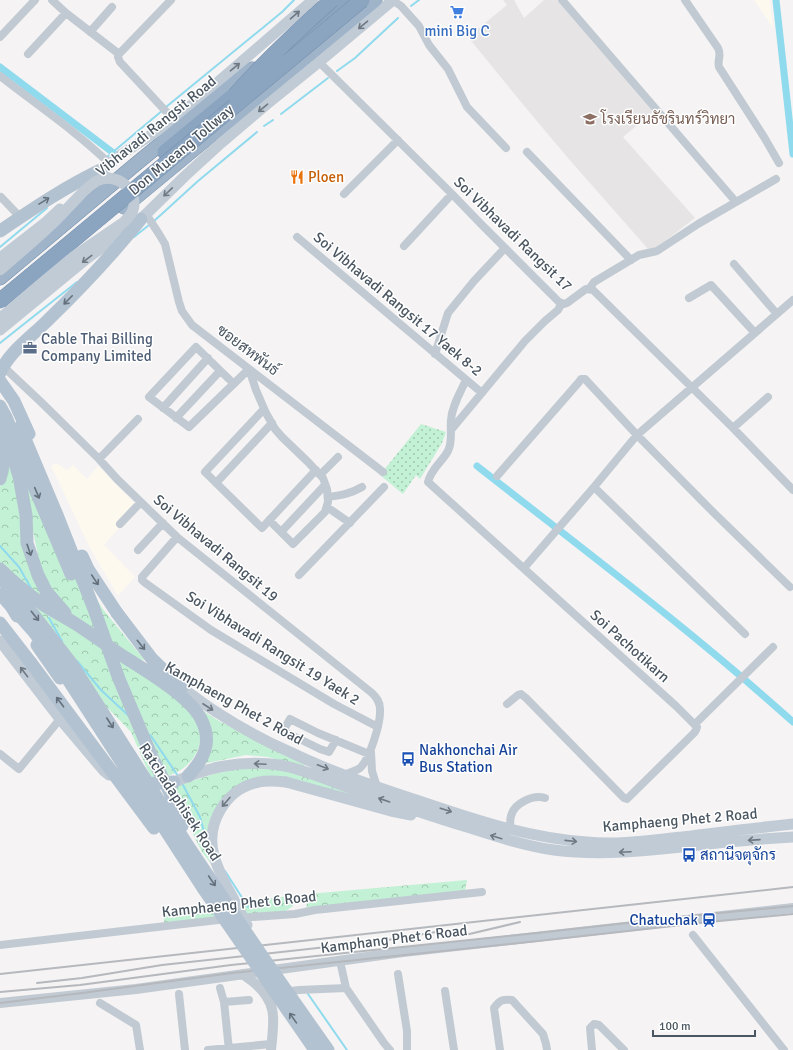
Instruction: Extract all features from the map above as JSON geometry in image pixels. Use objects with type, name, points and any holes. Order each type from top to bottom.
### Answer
[{"type":"highway","points":[[235,95],[294,33],[334,0]]},
{"type":"highway","name":"Vibhavadi Rangsit Road","points":[[0,278],[334,0]]},
{"type":"highway","name":"Don Mueang Tollway","points":[[0,289],[348,0]]},
{"type":"highway","name":"Don Mueang Tollway","points":[[2,310],[362,0]]},
{"type":"highway","points":[[2,310],[315,58],[375,0]]},
{"type":"highway","points":[[295,82],[315,58]]},
{"type":"main road","name":"Vibhavadi Rangsit Road","points":[[0,258],[46,222],[107,166],[174,120],[313,0]]},
{"type":"main road","points":[[315,58],[393,0]]},
{"type":"main road","points":[[3,375],[18,348],[100,267],[123,241],[147,220],[185,176],[221,143],[295,82]]},
{"type":"main road","points":[[0,231],[80,180],[107,166]]},
{"type":"main road","points":[[0,270],[46,230],[81,194],[98,181],[105,178],[118,180],[127,186],[133,194],[133,211],[124,222],[67,261],[2,310]]},
{"type":"main road","points":[[0,330],[85,260],[147,220]]},
{"type":"main road","points":[[3,375],[6,376],[6,390],[20,427],[94,609],[119,679],[152,757],[170,793],[190,848]]},
{"type":"main road","points":[[3,375],[60,509],[88,569],[117,613],[152,659],[182,688]]},
{"type":"main road","points":[[0,406],[94,626],[119,679]]},
{"type":"main road","points":[[0,417],[20,476],[26,516],[27,543],[38,575],[46,591],[75,623]]},
{"type":"main road","points":[[0,443],[3,459],[0,479]]},
{"type":"main road","points":[[0,569],[30,595],[150,673],[179,694],[194,708],[201,718],[205,728],[207,742],[205,753],[188,776]]},
{"type":"main road","name":"Ratchadaphisek Road","points":[[0,577],[33,614],[71,663],[190,848],[262,956],[328,1050]]},
{"type":"main road","name":"Ratchadaphisek Road","points":[[0,594],[34,632],[54,658],[203,888],[315,1050]]},
{"type":"main road","points":[[11,606],[66,686],[113,759],[125,774],[144,784],[174,782]]},
{"type":"main road","points":[[0,623],[145,816],[203,888]]},
{"type":"main road","name":"Kamphaeng Phet 2 Road","points":[[0,641],[60,719],[104,772],[126,789],[151,794],[188,776],[219,767],[254,763],[294,768],[434,817],[502,838],[553,850],[599,853],[641,851],[793,837]]},
{"type":"main road","name":"Kamphaeng Phet 2 Road","points":[[150,673],[182,688],[204,704],[248,731],[291,753],[343,775],[490,824],[562,840],[612,843],[646,841],[793,824]]},
{"type":"main road","points":[[262,956],[216,863],[212,848],[212,833],[215,820],[222,806],[234,794],[249,784],[267,781],[286,782],[391,811],[434,817]]},
{"type":"street","points":[[0,37],[35,0]]},
{"type":"street","points":[[52,0],[66,13],[119,54]]},
{"type":"street","points":[[172,0],[119,54],[118,57],[120,62],[174,120]]},
{"type":"street","points":[[393,0],[419,26],[448,69],[467,107],[506,148]]},
{"type":"street","points":[[562,0],[736,202]]},
{"type":"street","points":[[685,0],[718,48],[720,55],[718,63],[719,67],[779,163]]},
{"type":"street","points":[[90,32],[112,7]]},
{"type":"street","points":[[28,54],[66,13]]},
{"type":"street","name":"Soi Vibhavadi Rangsit 17","points":[[315,58],[556,299],[562,303],[567,303],[586,289],[593,290],[733,428],[793,490]]},
{"type":"street","points":[[0,76],[94,148],[107,166]]},
{"type":"street","points":[[344,194],[398,140]]},
{"type":"street","points":[[527,152],[631,260]]},
{"type":"street","points":[[589,289],[594,282],[639,255],[657,251],[698,224],[776,179]]},
{"type":"street","points":[[404,246],[452,194]]},
{"type":"street","points":[[0,197],[20,217]]},
{"type":"street","name":"ซอยสหพันธ์","points":[[147,220],[165,244],[179,302],[182,311],[192,325],[383,472]]},
{"type":"street","name":"Soi Vibhavadi Rangsit 17 Yaek 8-2","points":[[297,237],[482,393]]},
{"type":"street","points":[[435,354],[448,312],[474,281],[505,248]]},
{"type":"street","points":[[734,264],[777,314]]},
{"type":"street","points":[[689,298],[711,285],[755,333]]},
{"type":"street","points":[[524,568],[637,435],[793,300]]},
{"type":"street","points":[[451,430],[525,341],[558,310],[562,303]]},
{"type":"street","points":[[234,384],[196,347],[149,397],[189,427],[234,384],[249,369],[264,409],[272,423],[282,437],[323,478],[328,497],[325,512],[293,544],[269,520]]},
{"type":"street","points":[[163,408],[208,358]]},
{"type":"street","points":[[176,418],[220,371]]},
{"type":"street","name":"Soi Vibhavadi Rangsit 19","points":[[3,375],[42,403],[177,537],[372,693],[378,700],[380,708],[378,727],[370,752],[361,767],[343,775]]},
{"type":"street","points":[[497,476],[581,379],[585,379],[637,435],[790,587]]},
{"type":"street","name":"Soi Pachotikarn","points":[[466,380],[454,406],[451,420],[451,441],[448,450],[434,468],[428,482],[695,724]]},
{"type":"street","points":[[733,428],[768,397]]},
{"type":"street","points":[[264,409],[205,472],[262,528],[318,473],[338,457]]},
{"type":"street","points":[[99,459],[138,419]]},
{"type":"street","points":[[216,483],[272,423]]},
{"type":"street","points":[[281,532],[325,485]]},
{"type":"street","points":[[328,497],[349,494],[362,487]]},
{"type":"street","points":[[299,574],[384,487]]},
{"type":"street","points":[[594,487],[745,634]]},
{"type":"street","points":[[120,524],[141,502]]},
{"type":"street","points":[[327,507],[350,523]]},
{"type":"street","points":[[138,550],[163,523]]},
{"type":"street","name":"Soi Vibhavadi Rangsit 19 Yaek 2","points":[[177,537],[142,577],[144,582],[211,630],[334,704],[378,727]]},
{"type":"street","points":[[507,704],[518,694],[521,694],[626,799],[694,733],[697,727],[695,724],[773,647]]},
{"type":"street","points":[[0,754],[19,769],[60,719]]},
{"type":"street","points":[[336,740],[329,752],[283,731],[290,719],[318,733],[370,752]]},
{"type":"street","name":"Soi Vibhavadi Rangsit 19","points":[[370,752],[372,771],[377,787]]},
{"type":"street","points":[[510,828],[511,814],[514,810],[530,798],[545,798]]},
{"type":"street","name":"Kamphaeng Phet 6 Road","points":[[0,945],[212,920],[295,914],[315,910],[482,892]]},
{"type":"street","name":"Kamphang Phet 6 Road","points":[[0,1003],[136,989],[403,952],[793,908]]},
{"type":"street","points":[[693,935],[784,1050]]},
{"type":"street","points":[[340,961],[346,988],[390,1050]]},
{"type":"street","points":[[208,1050],[271,1047],[272,1010],[266,995],[254,982],[242,974]]},
{"type":"street","points":[[398,974],[407,1031],[407,1050]]},
{"type":"street","points":[[220,988],[224,1002],[229,1049]]},
{"type":"street","points":[[266,995],[299,990],[346,988]]},
{"type":"street","points":[[445,991],[454,1050]]},
{"type":"street","points":[[178,994],[185,1050]]},
{"type":"street","points":[[224,1002],[249,1000]]},
{"type":"street","points":[[500,1050],[494,1008],[503,1000],[512,1000],[543,1034],[547,1050]]},
{"type":"street","points":[[100,1003],[136,1025],[140,1050]]},
{"type":"street","points":[[592,1050],[590,1028],[594,1024],[599,1025],[624,1050]]},
{"type":"shaded area","name":"โรงเรียนธัชรินทร์วิทยา","points":[[503,0],[514,0],[524,18],[544,0],[557,0],[653,112],[623,137],[695,218],[657,247],[648,249],[568,158],[468,37],[507,5]]},
{"type":"shaded area","points":[[754,0],[770,0],[773,28]]},
{"type":"shaded area","points":[[56,463],[67,470],[73,465],[87,479],[98,466],[135,504],[116,525],[119,528],[104,545],[135,577],[118,596],[90,548],[51,466]]},
{"type":"green space","points":[[421,424],[446,432],[442,443],[420,479],[416,475],[403,494],[380,475]]},
{"type":"green space","points":[[9,451],[49,603],[0,565],[0,487],[5,478]]},
{"type":"green space","points":[[27,485],[102,608],[144,661],[73,618],[54,595],[42,574],[31,522]]},
{"type":"green space","points":[[35,609],[47,610],[81,632],[182,703],[193,714],[200,731],[200,744],[198,750],[185,767],[167,776],[151,778],[131,732],[98,698]]},
{"type":"green space","points":[[200,709],[219,721],[305,764],[304,767],[268,757],[246,755],[202,764]]},
{"type":"green space","points":[[263,766],[303,775],[390,807],[280,778],[223,801],[212,865],[202,852],[170,788],[214,774],[240,768]]},
{"type":"green space","points":[[467,880],[465,891],[306,909],[308,894]]},
{"type":"green space","points":[[292,896],[293,906],[284,912],[164,924],[164,914],[249,900]]},
{"type":"waterway","points":[[166,107],[282,12],[294,0]]},
{"type":"waterway","points":[[411,6],[419,0]]},
{"type":"waterway","points":[[776,0],[793,154]]},
{"type":"waterway","points":[[337,71],[355,58],[398,18]]},
{"type":"waterway","points":[[0,67],[120,158]]},
{"type":"waterway","points":[[281,114],[328,78]]},
{"type":"waterway","points":[[107,157],[163,110]]},
{"type":"waterway","points":[[264,126],[273,120]]},
{"type":"waterway","points":[[153,222],[198,181],[257,132]]},
{"type":"waterway","points":[[0,247],[47,208]]},
{"type":"waterway","points":[[134,237],[149,225]]},
{"type":"waterway","points":[[0,343],[77,282]]},
{"type":"waterway","points":[[477,466],[677,623],[793,722]]},
{"type":"waterway","points":[[0,546],[19,567],[32,590]]},
{"type":"waterway","points":[[49,618],[62,641]]},
{"type":"waterway","points":[[77,661],[101,690],[129,716]]},
{"type":"waterway","points":[[148,734],[151,736],[178,776]]},
{"type":"waterway","points":[[183,785],[200,817],[207,842]]},
{"type":"waterway","points":[[225,871],[248,907]]},
{"type":"waterway","points":[[308,994],[347,1050]]},
{"type":"railway","points":[[0,974],[793,887]]},
{"type":"railway","points":[[0,992],[80,985],[231,965],[793,906]]},
{"type":"railway","points":[[0,1003],[232,973],[793,914]]},
{"type":"railway","points":[[461,936],[520,922]]},
{"type":"railway","points":[[37,983],[82,978],[162,965],[381,941],[436,932]]},
{"type":"place","name":"mini Big C","points":[[457,12]]},
{"type":"place","name":"โรงเรียนธัชรินทร์วิทยา","points":[[590,119]]},
{"type":"place","name":"Ploen","points":[[297,177]]},
{"type":"place","name":"Cable Thai Billing Company Limited","points":[[30,348]]},
{"type":"place","name":"Nakhonchai Air Bus Station","points":[[408,759]]},
{"type":"place","name":"สถานีจตุจักร","points":[[689,855]]},
{"type":"place","name":"Chatuchak","points":[[709,920]]}]
